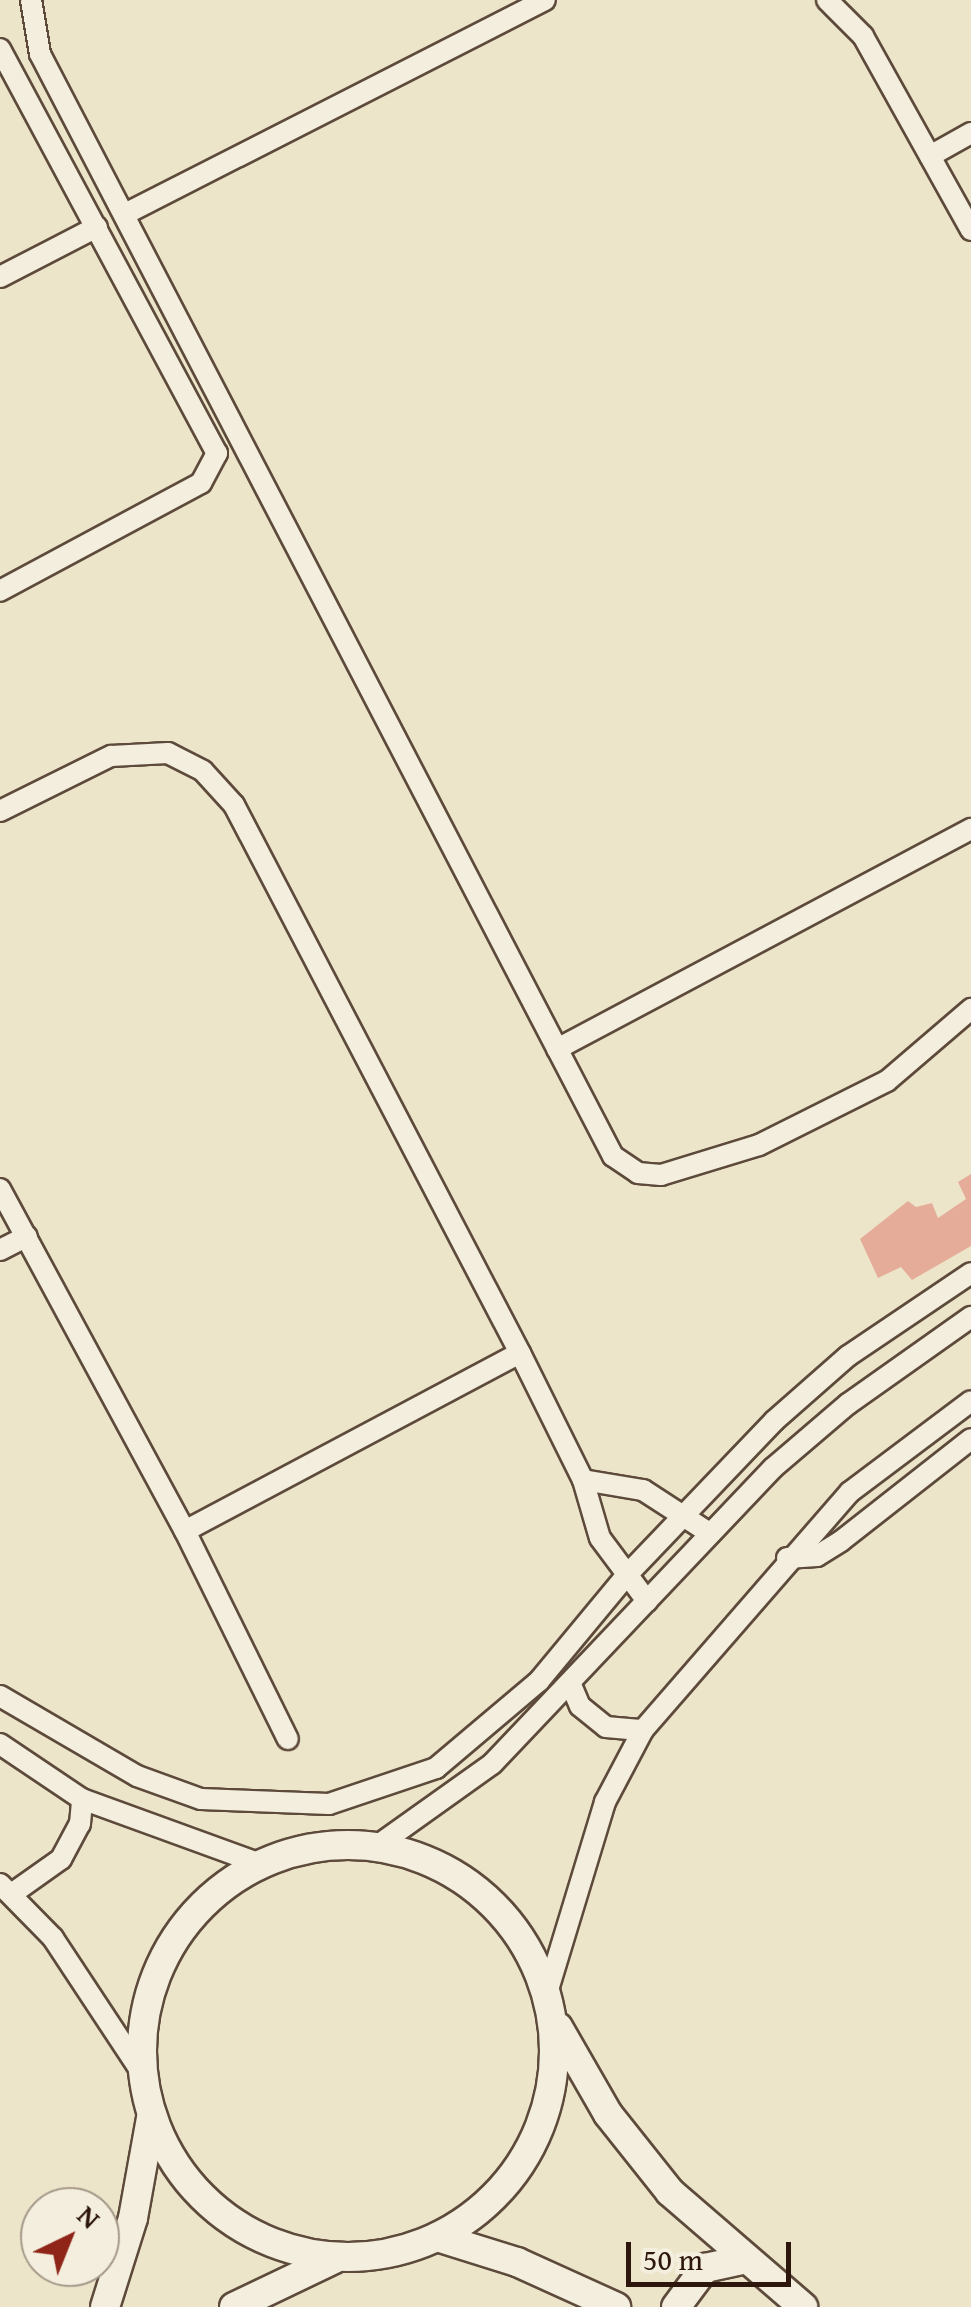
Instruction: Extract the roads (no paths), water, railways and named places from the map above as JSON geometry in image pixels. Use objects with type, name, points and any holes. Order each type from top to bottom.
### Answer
[{"type":"street","points":[[31,0],[40,54],[613,1156],[638,1173],[661,1176],[825,1116],[887,1082],[971,1009]]},
{"type":"street","points":[[125,214],[546,0]]},
{"type":"street","points":[[827,0],[863,36],[971,230]]},
{"type":"street","points":[[0,49],[213,442],[216,466],[201,484],[0,591]]},
{"type":"street","points":[[930,156],[971,133]]},
{"type":"street","points":[[0,277],[97,227]]},
{"type":"street","points":[[0,812],[112,756],[168,753],[203,772],[234,806],[520,1353],[583,1480],[600,1538],[625,1577],[647,1601]]},
{"type":"street","points":[[557,1048],[971,830]]},
{"type":"street","points":[[0,1189],[185,1531],[288,1739]]},
{"type":"street","points":[[0,1250],[27,1236]]},
{"type":"street","points":[[0,1696],[36,1722],[137,1776],[200,1799],[328,1804],[420,1774],[471,1744],[539,1681],[684,1513],[848,1356],[971,1273]]},
{"type":"street","points":[[378,1846],[492,1764],[571,1685],[708,1532],[848,1404],[971,1317]]},
{"type":"street","points":[[185,1531],[520,1353]]},
{"type":"street","points":[[547,1993],[605,1802],[643,1730],[787,1558],[850,1492],[971,1401]]},
{"type":"street","points":[[787,1558],[817,1556],[841,1541],[971,1439]]},
{"type":"street","points":[[583,1480],[643,1490],[708,1532]]},
{"type":"street","points":[[571,1685],[580,1706],[606,1727],[643,1730]]},
{"type":"street","points":[[0,1744],[82,1799],[258,1864]]},
{"type":"street","points":[[82,1799],[80,1824],[61,1859],[6,1888],[88,1986],[140,2070]]},
{"type":"street","points":[[558,2027],[551,2098],[528,2155],[490,2204],[440,2238],[388,2256],[334,2259],[256,2238],[192,2188],[150,2118],[140,2070],[144,2007],[166,1948],[206,1899],[258,1864],[316,1846],[378,1846],[452,1872],[510,1923],[547,1993],[558,2027],[637,2154],[743,2260],[804,2307]]},
{"type":"street","points":[[105,2307],[133,2218],[150,2118]]},
{"type":"street","points":[[440,2238],[517,2262],[616,2307]]},
{"type":"street","points":[[234,2307],[334,2259]]},
{"type":"street","points":[[676,2307],[705,2268],[743,2260]]}]
